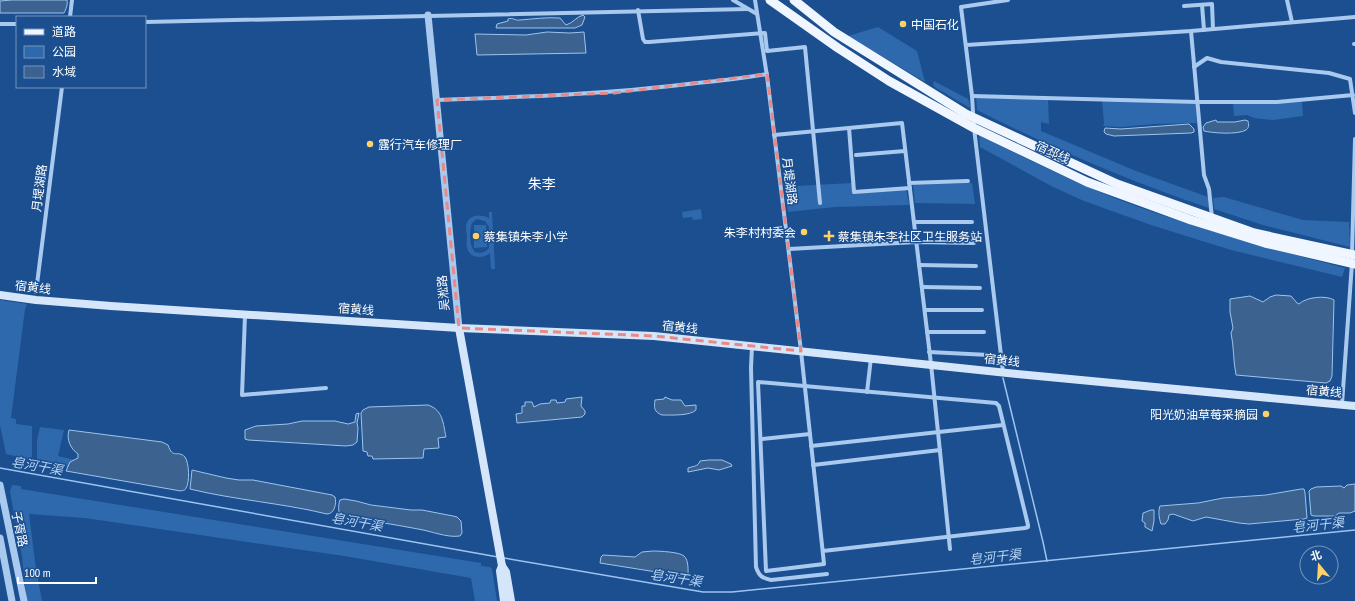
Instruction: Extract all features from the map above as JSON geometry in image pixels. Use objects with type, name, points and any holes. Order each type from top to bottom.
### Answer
[{"type":"main road","name":"宿邳线","points":[[770,0],[832,44],[889,81],[974,128],[1087,182],[1191,220],[1265,242],[1354,259]]},
{"type":"main road","name":"宿邳线","points":[[794,0],[834,32],[966,114],[1116,184],[1254,233],[1354,259]]},
{"type":"main road","name":"宿黄线","points":[[0,295],[40,301],[459,328],[654,336],[1002,372],[1355,406]]},
{"type":"main road","name":"吴淞路","points":[[459,328],[502,566],[506,572],[510,601]]},
{"type":"main road","name":"吴淞路","points":[[502,566],[500,571],[504,601]]},
{"type":"street","points":[[70,16],[72,0]]},
{"type":"street","points":[[733,0],[757,14]]},
{"type":"street","name":"月堤湖路","points":[[755,0],[767,74],[789,249],[823,551]]},
{"type":"street","points":[[1002,372],[961,8],[1008,0]]},
{"type":"street","points":[[1287,0],[1292,22]]},
{"type":"street","points":[[1184,6],[1212,4],[1213,29]]},
{"type":"street","points":[[1202,5],[1204,30]]},
{"type":"street","points":[[146,22],[638,10],[748,9]]},
{"type":"street","points":[[638,10],[643,39],[645,42],[765,33],[767,51],[805,47],[820,203]]},
{"type":"street","name":"吴淞路","points":[[428,15],[459,328]]},
{"type":"street","points":[[966,45],[1191,31],[1355,17]]},
{"type":"street","points":[[0,24],[16,24]]},
{"type":"street","points":[[1191,31],[1204,175],[1209,189],[1212,218]]},
{"type":"street","points":[[1194,67],[1207,58],[1221,62],[1329,73],[1353,79],[1355,113]]},
{"type":"street","points":[[437,100],[542,97],[614,92],[767,74]]},
{"type":"street","name":"月堤湖路","points":[[36,292],[62,88]]},
{"type":"street","points":[[972,96],[1197,102],[1277,102],[1353,95]]},
{"type":"street","points":[[774,135],[902,123],[931,364],[950,549]]},
{"type":"street","points":[[849,128],[854,192],[909,185],[968,181]]},
{"type":"street","points":[[1342,404],[1354,259],[1355,139]]},
{"type":"street","points":[[856,154],[905,151]]},
{"type":"street","points":[[914,222],[972,222]]},
{"type":"street","points":[[789,249],[916,242],[974,243]]},
{"type":"street","points":[[919,265],[976,266]]},
{"type":"street","points":[[922,287],[980,288]]},
{"type":"street","points":[[924,310],[982,310]]},
{"type":"street","points":[[245,314],[242,395],[326,388]]},
{"type":"street","points":[[927,332],[984,332]]},
{"type":"street","points":[[752,346],[751,368],[756,567],[760,575],[771,580],[827,574]]},
{"type":"street","points":[[929,352],[989,355]]},
{"type":"street","points":[[867,392],[871,358]]},
{"type":"street","points":[[758,382],[805,386],[996,403],[999,406],[1028,527],[823,551],[824,564],[766,570],[758,382]]},
{"type":"street","points":[[811,446],[1003,425]]},
{"type":"street","points":[[753,444],[761,441],[810,434]]},
{"type":"street","points":[[813,465],[940,450]]},
{"type":"street","name":"子胥路","points":[[1,488],[24,601]]},
{"type":"street","name":"子胥路","points":[[0,538],[12,601]]},
{"type":"highlighted area","points":[[767,74],[801,351],[654,336],[459,328],[437,100],[614,93]]},
{"type":"green space","points":[[878,27],[917,51],[925,82],[848,36]]},
{"type":"green space","points":[[934,81],[968,99],[970,108],[936,88],[933,85]]},
{"type":"green space","points":[[976,97],[1048,99],[1049,124],[1041,122],[1041,131],[1136,171],[1208,197],[1209,208],[1120,175],[1062,151],[1005,124],[977,110]]},
{"type":"green space","points":[[1102,100],[1196,104],[1197,123],[1120,127],[1103,126]]},
{"type":"green space","points":[[1302,101],[1303,116],[1273,120],[1254,118],[1247,115],[1234,116],[1233,103]]},
{"type":"green space","points":[[979,135],[1106,195],[1222,234],[1345,268],[1342,277],[1231,250],[1151,225],[1084,201],[1053,187],[980,147]]},
{"type":"green space","points":[[795,183],[796,186],[852,183],[853,194],[906,189],[909,205],[835,207],[788,212],[784,184]]},
{"type":"green space","points":[[972,183],[975,204],[915,203],[913,185]]},
{"type":"green space","points":[[1224,197],[1303,220],[1349,222],[1350,247],[1263,225],[1214,209],[1213,198]]},
{"type":"green space","points":[[701,209],[702,219],[693,220],[692,217],[683,218],[682,212]]},
{"type":"green space","points":[[489,212],[492,212],[495,269],[491,269],[490,253],[477,257],[469,252],[467,246],[466,226],[469,219],[475,216],[489,218]],"holes":[[[477,219],[485,221],[489,227],[489,248],[483,252],[475,252],[470,240],[472,224]]]},
{"type":"green space","points":[[474,225],[486,225],[487,247],[474,248]]},
{"type":"green space","points":[[0,300],[27,304],[25,309],[11,418],[16,419],[16,424],[32,426],[32,457],[27,459],[6,454],[0,425]]},
{"type":"green space","points":[[40,427],[64,430],[58,456],[75,460],[75,467],[57,466],[37,459],[37,440]]},
{"type":"green space","points":[[12,485],[21,486],[21,489],[481,563],[481,566],[490,567],[492,569],[497,601],[475,601],[471,578],[344,556],[85,518],[29,514],[36,569],[42,601],[27,601],[22,556],[10,492]]},
{"type":"water","points":[[67,0],[67,3],[64,13],[0,13],[0,1]]},
{"type":"water","points":[[583,15],[585,17],[582,25],[575,28],[496,28],[497,24],[508,21],[508,19],[560,18],[566,25]]},
{"type":"water","points":[[547,32],[584,32],[586,53],[477,55],[475,34],[526,35]]},
{"type":"water","points":[[1216,120],[1217,122],[1235,122],[1245,120],[1248,121],[1248,128],[1237,133],[1204,131],[1203,127],[1206,123]]},
{"type":"water","points":[[1189,124],[1194,129],[1194,132],[1114,136],[1104,132],[1105,128],[1121,129]]},
{"type":"water","points":[[1276,295],[1291,296],[1299,304],[1311,298],[1330,298],[1334,300],[1332,376],[1330,381],[1326,383],[1236,375],[1231,333],[1233,328],[1230,312],[1230,299],[1250,296],[1263,302]]},
{"type":"water","points":[[582,397],[581,406],[585,411],[585,414],[582,417],[517,423],[516,414],[522,413],[522,406],[525,406],[525,402],[532,402],[534,407],[540,404],[550,403],[551,400],[556,400],[557,403],[565,402],[566,399]]},
{"type":"water","points":[[665,397],[672,400],[681,400],[685,406],[696,405],[696,410],[685,414],[675,415],[662,415],[657,413],[655,409],[655,400],[664,399]]},
{"type":"water","points":[[428,405],[437,410],[442,418],[446,437],[438,438],[439,448],[424,449],[423,458],[373,459],[372,456],[368,456],[367,452],[363,451],[361,413],[363,410],[369,407]]},
{"type":"water","points":[[359,413],[357,423],[357,442],[353,445],[346,446],[245,439],[245,430],[256,426],[288,424],[302,421],[335,421],[348,424],[355,422],[356,414]]},
{"type":"water","points":[[69,430],[162,442],[168,445],[173,453],[180,454],[185,457],[188,468],[186,489],[181,491],[66,471],[70,462],[78,458],[78,454],[73,450],[69,441]]},
{"type":"water","points":[[722,460],[731,464],[732,466],[719,470],[708,468],[688,472],[688,468],[697,465],[700,461]]},
{"type":"water","points":[[192,470],[226,478],[253,480],[332,495],[336,500],[335,505],[333,510],[327,514],[190,489]]},
{"type":"water","points":[[1355,484],[1355,511],[1350,513],[1339,513],[1335,516],[1311,515],[1309,491],[1311,489],[1316,487],[1341,486],[1344,488],[1347,485]]},
{"type":"water","points":[[1304,489],[1305,493],[1307,518],[1304,519],[1249,524],[1206,517],[1193,521],[1173,514],[1169,515],[1165,524],[1161,524],[1159,512],[1160,506],[1198,503],[1223,498],[1266,495]]},
{"type":"water","points":[[344,499],[371,505],[422,510],[457,517],[461,521],[462,533],[460,536],[450,536],[399,525],[341,517],[339,504],[340,500]]},
{"type":"water","points":[[1154,510],[1152,531],[1145,527],[1145,523],[1142,521],[1143,513]]},
{"type":"water","points":[[653,551],[674,553],[684,556],[687,563],[688,577],[600,563],[603,555],[635,557],[642,552]]},
{"type":"waterway","points":[[1003,378],[1047,561]]},
{"type":"waterway","name":"皂河干渠","points":[[0,468],[498,557]]},
{"type":"waterway","name":"皂河干渠","points":[[504,558],[703,592],[732,592],[1355,530]]},
{"type":"place","name":"中国石化","points":[[903,24]]},
{"type":"place","name":"露行汽车修理厂","points":[[370,144]]},
{"type":"place","name":"朱李村村委会","points":[[804,232]]},
{"type":"place","name":"蔡集镇朱李小学","points":[[476,236]]},
{"type":"place","name":"蔡集镇朱李社区卫生服务站","points":[[829,236]]},
{"type":"place","name":"阳光奶油草莓采摘园","points":[[1266,414]]},
{"type":"district","name":"朱李","points":[[542,184]]}]
